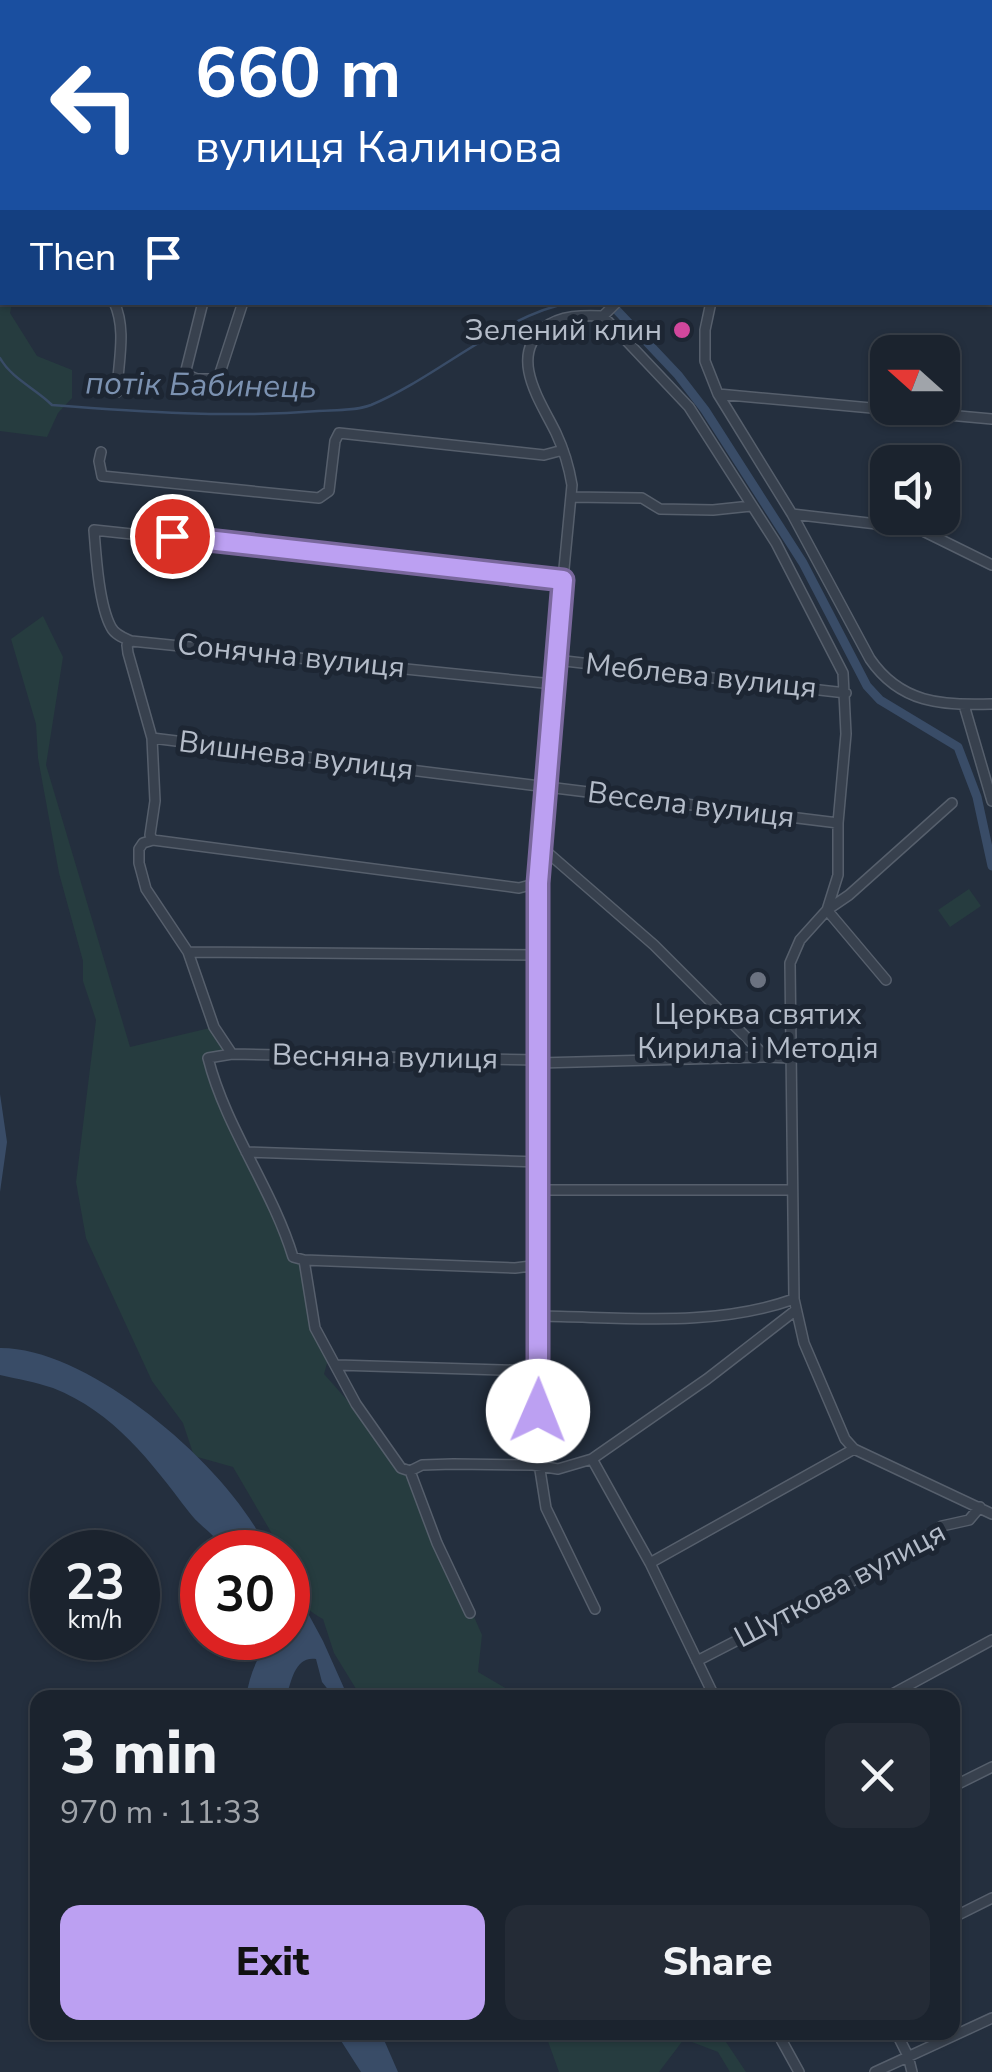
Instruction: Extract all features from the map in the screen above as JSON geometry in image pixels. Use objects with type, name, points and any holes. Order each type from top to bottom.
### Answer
[{"type":"street","points":[[115,305],[123,324],[117,392]]},
{"type":"street","points":[[203,305],[185,374],[196,380],[218,379],[242,305]]},
{"type":"street","points":[[595,1609],[546,1508],[537,1451],[538,883],[543,788],[572,497],[570,469],[528,374],[530,346],[540,331],[554,322],[606,314],[614,305]]},
{"type":"street","points":[[710,305],[705,361],[718,394],[792,514],[884,679],[908,693],[942,703],[992,704]]},
{"type":"street","points":[[606,314],[689,407],[802,590],[843,673],[846,693],[838,875],[827,910]]},
{"type":"street","points":[[718,394],[992,418]]},
{"type":"street","points":[[102,452],[102,476],[319,498],[330,492],[339,433],[544,455],[563,450]]},
{"type":"street","points":[[572,497],[642,498],[660,509],[751,506]]},
{"type":"street","points":[[792,514],[920,529],[992,565]]},
{"type":"street","points":[[131,641],[111,627],[94,530],[563,580]]},
{"type":"street","name":"Сонячна вулиця","points":[[152,738],[128,653],[131,641],[553,684]]},
{"type":"street","name":"Меблева вулиця","points":[[556,660],[846,693]]},
{"type":"street","points":[[964,705],[992,801]]},
{"type":"street","name":"Вишнева вулиця","points":[[188,952],[146,889],[141,872],[139,849],[143,842],[154,840],[150,835],[155,801],[152,738],[543,788]]},
{"type":"street","name":"Весела вулиця","points":[[543,788],[838,823]]},
{"type":"street","points":[[952,803],[827,910],[800,940],[790,964],[794,1299],[804,1343],[845,1439],[854,1449],[992,1514]]},
{"type":"street","points":[[154,840],[519,888],[538,883]]},
{"type":"street","points":[[540,846],[654,944],[766,1058]]},
{"type":"street","points":[[827,910],[886,980]]},
{"type":"street","points":[[538,955],[188,952],[214,1028],[232,1054],[208,1058],[220,1099],[277,1210],[294,1257],[515,1268],[538,1264]]},
{"type":"street","name":"Весняна вулиця","points":[[232,1054],[539,1061],[790,1058]]},
{"type":"street","points":[[246,1152],[540,1162]]},
{"type":"street","points":[[540,1190],[792,1190]]},
{"type":"street","points":[[304,1260],[310,1315],[329,1356],[388,1450],[402,1468],[410,1471],[422,1465],[452,1464],[558,1469],[592,1459],[796,1310]]},
{"type":"street","points":[[540,1316],[718,1318],[764,1310],[794,1299]]},
{"type":"street","points":[[337,1366],[538,1371]]},
{"type":"street","points":[[650,1562],[854,1449]]},
{"type":"street","points":[[592,1459],[650,1562],[711,1690]]},
{"type":"street","points":[[410,1471],[436,1543],[470,1613]]},
{"type":"street","name":"Шуткова вулиця","points":[[697,1661],[887,1563],[942,1526],[969,1520],[980,1508]]},
{"type":"street","points":[[900,1690],[992,1640]]},
{"type":"street","points":[[960,1783],[992,1767]]},
{"type":"street","points":[[960,1914],[992,1898]]},
{"type":"street","points":[[960,2032],[992,2018]]},
{"type":"street","points":[[781,2040],[799,2072]]},
{"type":"street","points":[[900,2040],[912,2072]]},
{"type":"street","points":[[875,2072],[943,2040]]},
{"type":"green space","points":[[0,305],[12,305],[10,313],[37,356],[72,370],[72,398],[58,413],[47,437],[0,431]]},
{"type":"green space","points":[[43,616],[63,657],[46,765],[130,1047],[214,1027],[232,1054],[208,1058],[293,1257],[304,1260],[311,1315],[329,1356],[324,1374],[410,1471],[482,1635],[478,1672],[508,1690],[357,1690],[334,1653],[323,1619],[310,1610],[310,1530],[270,1530],[233,1467],[194,1456],[183,1423],[152,1381],[86,1238],[76,1182],[96,1020],[83,981],[83,961],[59,873],[38,758],[36,724],[11,639]]},
{"type":"green space","points":[[969,889],[981,906],[950,927],[938,910]]},
{"type":"green space","points":[[548,2040],[683,2040],[659,2072],[559,2072]]},
{"type":"green space","points":[[687,2040],[725,2040],[746,2072],[730,2072],[718,2052]]},
{"type":"water","points":[[0,1094],[7,1142],[0,1192]]},
{"type":"water","points":[[0,1348],[36,1353],[76,1368],[116,1391],[193,1452],[225,1486],[256,1530],[207,1530],[130,1440],[95,1410],[53,1388],[0,1375]]},
{"type":"water","points":[[310,1617],[345,1690],[328,1690],[316,1659],[310,1659]]},
{"type":"water","points":[[258,1660],[306,1660],[299,1665],[288,1690],[248,1690]]},
{"type":"water","points":[[340,2040],[384,2040],[398,2072],[361,2072]]},
{"type":"waterway","name":"потік Бабинець","points":[[0,358],[11,372],[52,405],[218,414],[352,409],[396,393],[521,319],[562,305]]},
{"type":"waterway","points":[[612,305],[678,375],[705,410],[803,563],[867,686],[880,700],[958,747],[977,797],[992,866]]},
{"type":"place","name":"Зелений клин","points":[[682,330]]},
{"type":"place","name":"Церква святих Кирила і Методія","points":[[758,980]]},
{"type":"route","points":[[172,536],[563,580],[538,883],[538,1411]]}]
